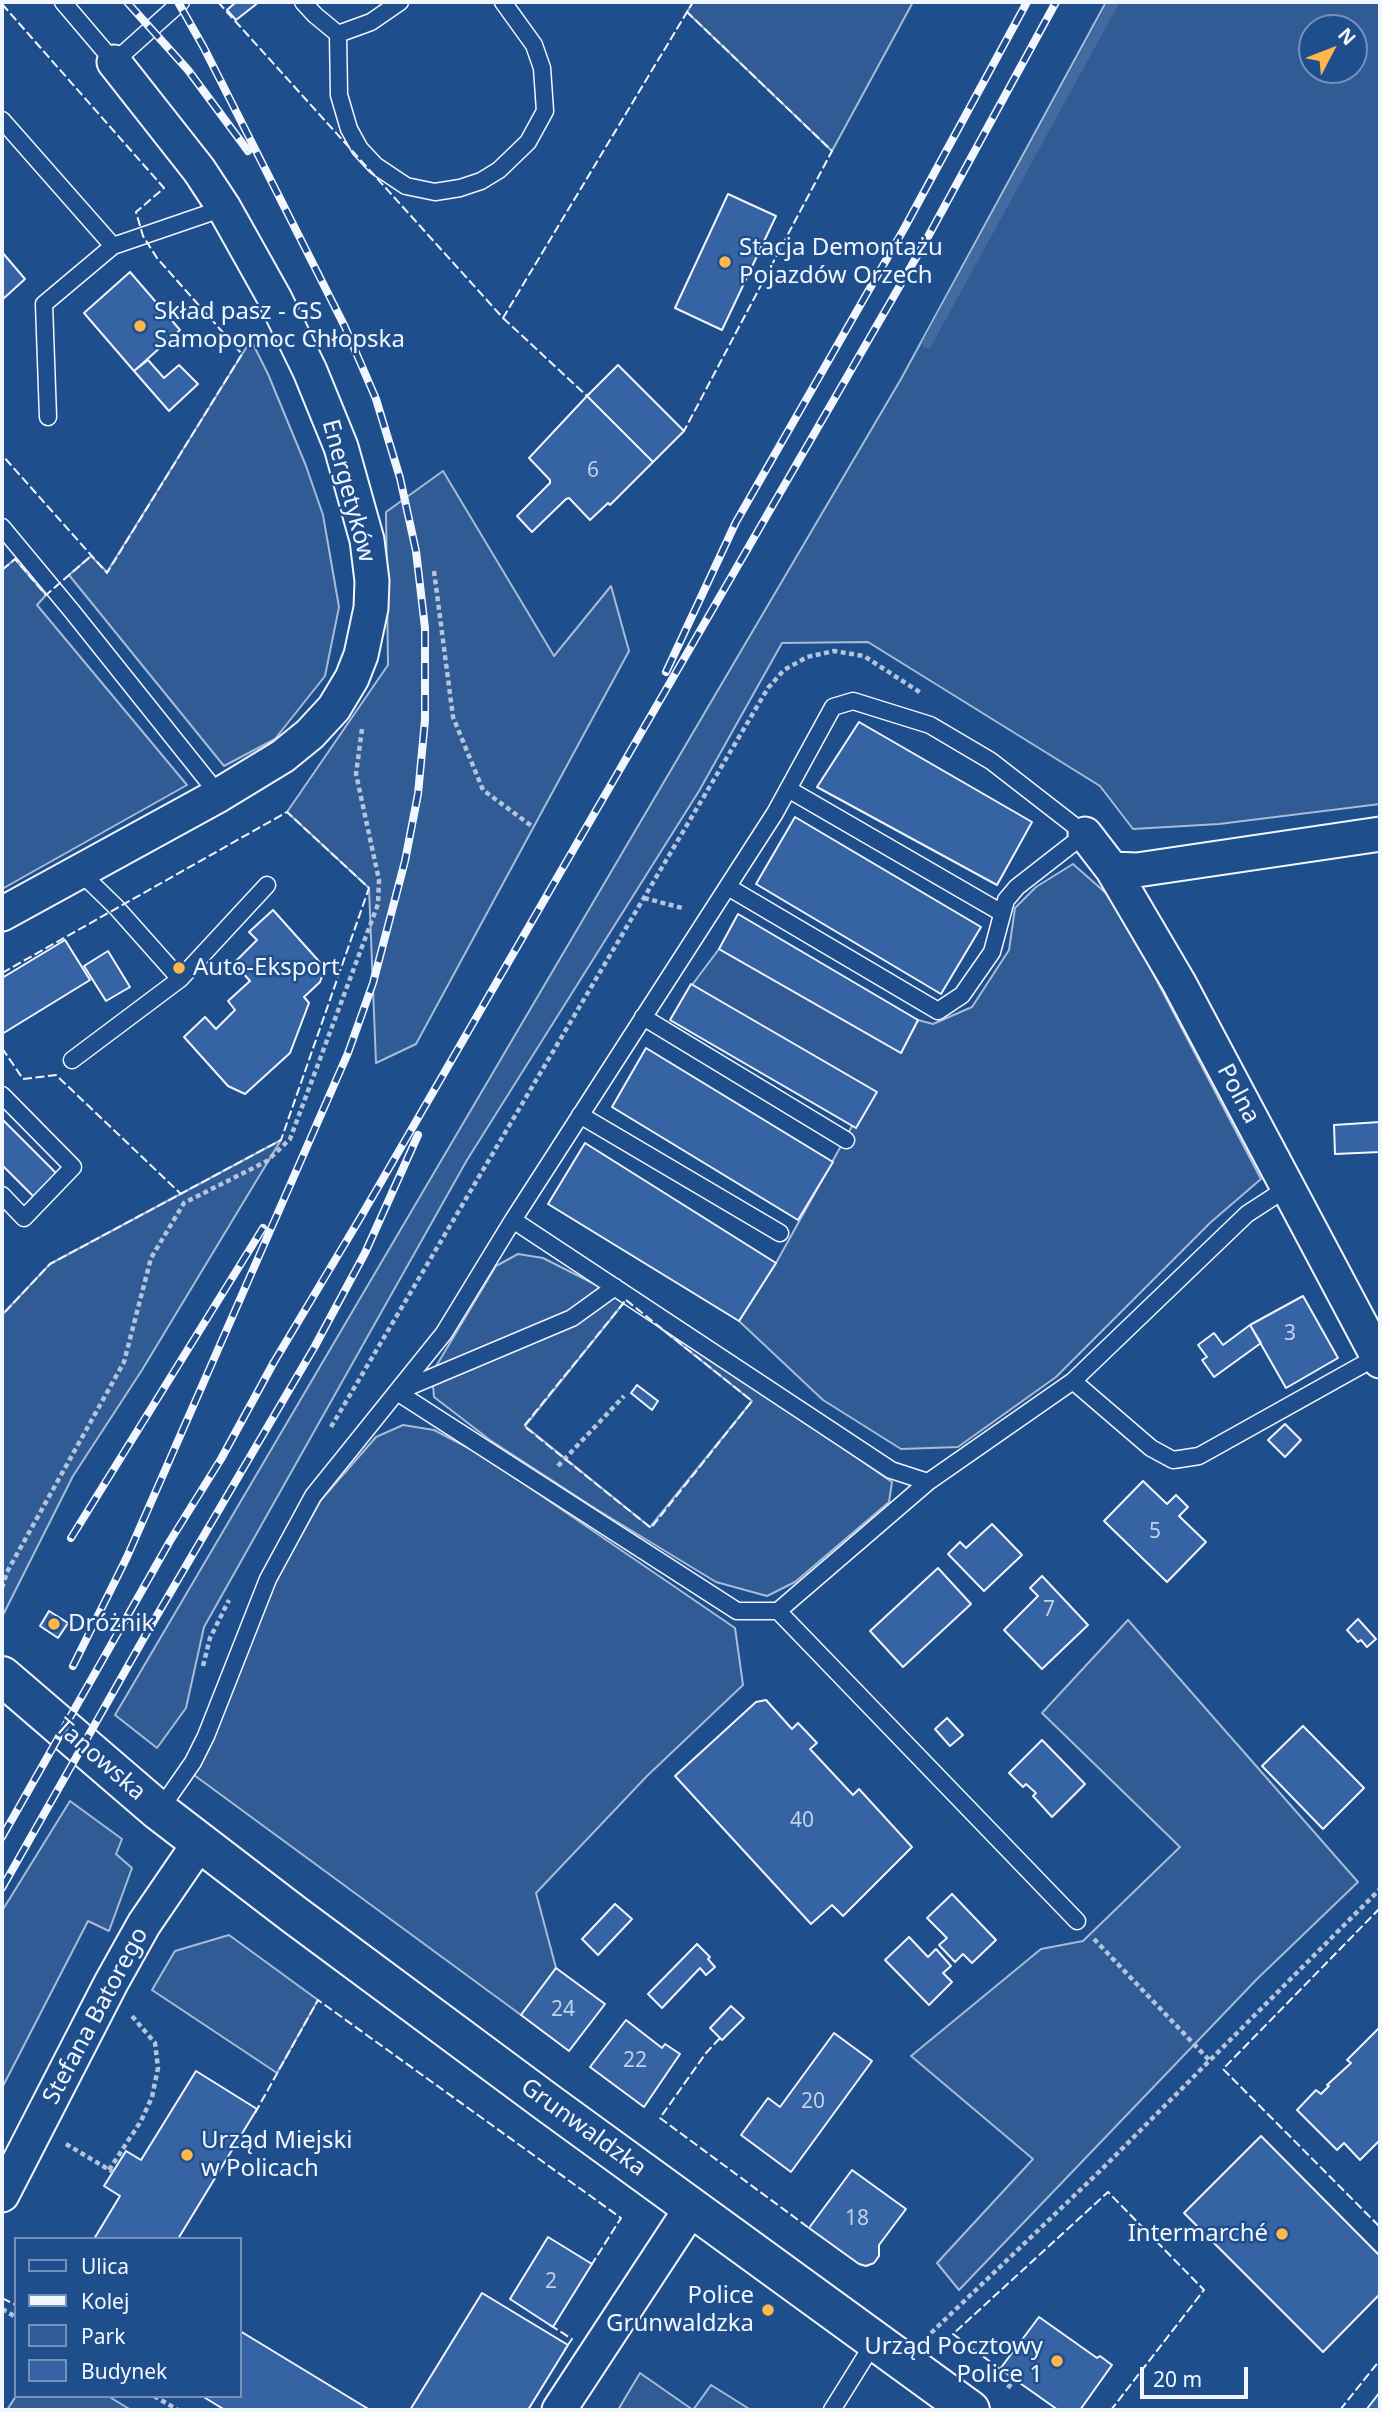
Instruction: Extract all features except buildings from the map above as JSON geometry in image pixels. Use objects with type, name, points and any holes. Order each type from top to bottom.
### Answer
[{"type":"main road","name":"Tanowska","points":[[2,1676],[159,1811],[200,1842]]},
{"type":"main road","name":"Grunwaldzka","points":[[200,1842],[364,1966],[970,2410]]},
{"type":"street","name":"Energetyków","points":[[2,914],[219,795],[283,756],[310,734],[334,708],[352,678],[361,655],[371,608],[372,581],[367,540],[341,447],[310,371],[275,299],[224,208],[199,170],[114,62]]},
{"type":"street","name":"Polna","points":[[1085,834],[1112,869],[1179,982],[1379,1358]]},
{"type":"street","points":[[1112,869],[1137,870],[1380,834]]},
{"type":"street","name":"Stefana Batorego","points":[[2,2195],[144,1924],[200,1842]]},
{"type":"street","points":[[559,2410],[692,2207]]},
{"type":"lane","points":[[63,2],[114,62],[181,2]]},
{"type":"lane","points":[[303,2],[338,34],[339,95],[349,129],[360,149],[376,166],[406,186],[435,192],[481,181],[499,170],[528,142],[545,111],[542,68],[534,45],[503,2]]},
{"type":"lane","points":[[338,34],[371,22],[400,2]]},
{"type":"lane","points":[[2,120],[113,246]]},
{"type":"lane","points":[[48,417],[44,304],[113,246],[224,208]]},
{"type":"lane","points":[[2,527],[219,795]]},
{"type":"lane","points":[[159,1811],[193,1762],[206,1736],[268,1579],[313,1496],[444,1333],[513,1220],[710,916],[788,789],[833,707],[853,701],[930,725],[991,761],[1085,834],[1017,887],[1006,900],[992,952],[962,995],[938,1011],[728,887]]},
{"type":"lane","points":[[788,789],[1002,913]]},
{"type":"lane","points":[[79,871],[116,907],[180,979]]},
{"type":"lane","points":[[72,1060],[180,979],[267,885]]},
{"type":"lane","points":[[643,1017],[846,1140]]},
{"type":"lane","points":[[2,1095],[73,1167],[24,1218],[2,1195]]},
{"type":"lane","points":[[580,1115],[780,1233]]},
{"type":"lane","points":[[397,1392],[737,1611],[778,1611],[928,1482],[1073,1381],[1247,1214],[1287,1188]]},
{"type":"lane","points":[[513,1220],[891,1470],[928,1482]]},
{"type":"lane","points":[[397,1392],[572,1318],[615,1287]]},
{"type":"lane","points":[[1073,1381],[1151,1448],[1173,1460],[1199,1456],[1379,1358]]},
{"type":"lane","points":[[778,1611],[1077,1921]]},
{"type":"lane","points":[[832,2410],[875,2341]]},
{"type":"path","points":[[434,571],[453,716],[483,790],[533,827]]},
{"type":"path","points":[[2,1588],[7,1572],[124,1362],[151,1258],[184,1203],[267,1161],[290,1139],[378,904],[379,880],[356,774],[362,729],[352,678]]},
{"type":"path","points":[[644,898],[710,916]]},
{"type":"path","points":[[565,1459],[624,1396]]},
{"type":"path","points":[[931,2333],[1102,2169],[1380,1889]]},
{"type":"path","points":[[1077,1921],[1210,2060]]},
{"type":"path","points":[[63,2142],[111,2171],[141,2121],[152,2097],[158,2068],[155,2043],[129,2013]]},
{"type":"path","points":[[1008,2388],[1014,2379]]},
{"type":"path","points":[[157,2398],[178,2410]]},
{"type":"green space","points":[[693,2],[913,2],[832,151],[687,12]]},
{"type":"green space","points":[[1106,2],[1380,2],[1380,804],[1219,824],[1133,829],[1100,786],[868,642],[782,643],[699,791],[467,1160],[204,1627],[186,1708],[157,1748],[115,1715],[901,379]]},
{"type":"green space","points":[[251,340],[306,466],[323,515],[339,607],[325,676],[275,739],[224,766],[69,575],[91,556],[107,572]]},
{"type":"green space","points":[[443,471],[554,656],[611,586],[629,651],[416,1044],[376,1063],[369,888],[287,812],[388,665],[386,512]]},
{"type":"green space","points":[[15,559],[46,595],[37,605],[187,785],[2,889],[2,570]]},
{"type":"green space","points":[[1073,864],[1115,901],[1261,1179],[1211,1222],[1056,1377],[958,1447],[901,1449],[823,1400],[739,1321],[776,1263],[856,1119],[692,985],[719,949],[901,1053],[918,1020],[933,1024],[972,1007],[1009,950],[1015,908],[1036,887]]},
{"type":"green space","points":[[281,1140],[142,1370],[73,1476],[2,1617],[2,1315],[50,1264]]},
{"type":"green space","points":[[518,1254],[543,1258],[626,1300],[525,1426],[650,1527],[752,1401],[649,1319],[892,1482],[889,1502],[795,1582],[767,1596],[716,1582],[490,1440],[434,1397],[432,1373],[496,1266]]},
{"type":"green space","points":[[403,1425],[434,1430],[482,1455],[735,1628],[743,1685],[647,1776],[536,1893],[556,1968],[521,2015],[194,1775],[210,1747],[274,1583],[321,1500],[376,1437]]},
{"type":"green space","points":[[1128,1620],[1358,1882],[1257,1979],[959,2290],[937,2263],[1033,2159],[911,2056],[1041,1949],[1083,1941],[1180,1847],[1042,1713]]},
{"type":"green space","points":[[70,1801],[122,1839],[116,1854],[132,1868],[109,1931],[88,1921],[2,2088],[2,1911]]},
{"type":"green space","points":[[229,1935],[318,2000],[277,2073],[152,1990],[175,1951]]},
{"type":"green space","points":[[640,2373],[693,2410],[618,2410]]},
{"type":"green space","points":[[711,2385],[751,2410],[693,2410]]},
{"type":"green space","points":[[15,2398],[111,2398],[131,2410],[7,2410]]},
{"type":"waterway","points":[[927,343],[1114,2]]},
{"type":"railway","points":[[127,2],[188,70],[248,151]]},
{"type":"railway","points":[[73,1666],[127,1557],[348,1053],[373,983],[405,861],[418,794],[425,720],[425,628],[416,551],[400,478],[376,399],[345,327],[204,48],[178,2]]},
{"type":"railway","points":[[666,672],[736,522],[905,227],[1027,2]]},
{"type":"railway","points":[[2,1837],[170,1541],[221,1459],[274,1362],[359,1220],[924,244],[1056,2]]},
{"type":"railway","points":[[2,1888],[149,1629],[315,1346],[365,1253],[418,1135]]},
{"type":"railway","points":[[71,1538],[263,1228]]},
{"type":"fence","points":[[218,2],[503,318],[693,2]]},
{"type":"fence","points":[[2,4],[164,188],[136,212],[143,236],[157,258],[242,354],[107,573],[2,455]]},
{"type":"fence","points":[[682,429],[684,431],[832,151],[687,12]]},
{"type":"fence","points":[[503,318],[587,396],[590,393]]},
{"type":"fence","points":[[2,570],[15,559],[46,595],[91,556]]},
{"type":"fence","points":[[2,973],[287,812],[369,888],[281,1140],[50,1264],[2,1315]]},
{"type":"fence","points":[[2,1048],[23,1079],[56,1075],[181,1194]]},
{"type":"fence","points":[[626,1300],[752,1401],[651,1528],[524,1426],[626,1300]]},
{"type":"fence","points":[[1380,1908],[1223,2069],[1380,2227]]},
{"type":"fence","points":[[255,2113],[318,2000],[621,2218],[592,2264],[590,2263]]},
{"type":"fence","points":[[720,2038],[706,2053],[660,2118],[809,2228]]},
{"type":"fence","points":[[1000,2369],[953,2334],[1108,2192],[1204,2290],[1111,2410]]},
{"type":"fence","points":[[2,2298],[14,2304]]},
{"type":"fence","points":[[550,2325],[572,2339],[565,2349]]},
{"type":"fence","points":[[1340,2410],[1380,2360]]},
{"type":"place","name":"Stacja Demontażu Pojazdów Orzech","points":[[725,262]]},
{"type":"place","name":"Skład pasz - GS Samopomoc Chłopska","points":[[140,326]]},
{"type":"place","name":"Auto-Eksport","points":[[179,968]]},
{"type":"place","name":"Dróżnik","points":[[54,1624]]},
{"type":"place","name":"Urząd Miejski w Policach","points":[[187,2155]]},
{"type":"place","name":"Intermarché","points":[[1282,2234]]},
{"type":"place","name":"Police Grunwaldzka","points":[[768,2310]]},
{"type":"place","name":"Urząd Pocztowy Police 1","points":[[1057,2361]]}]
